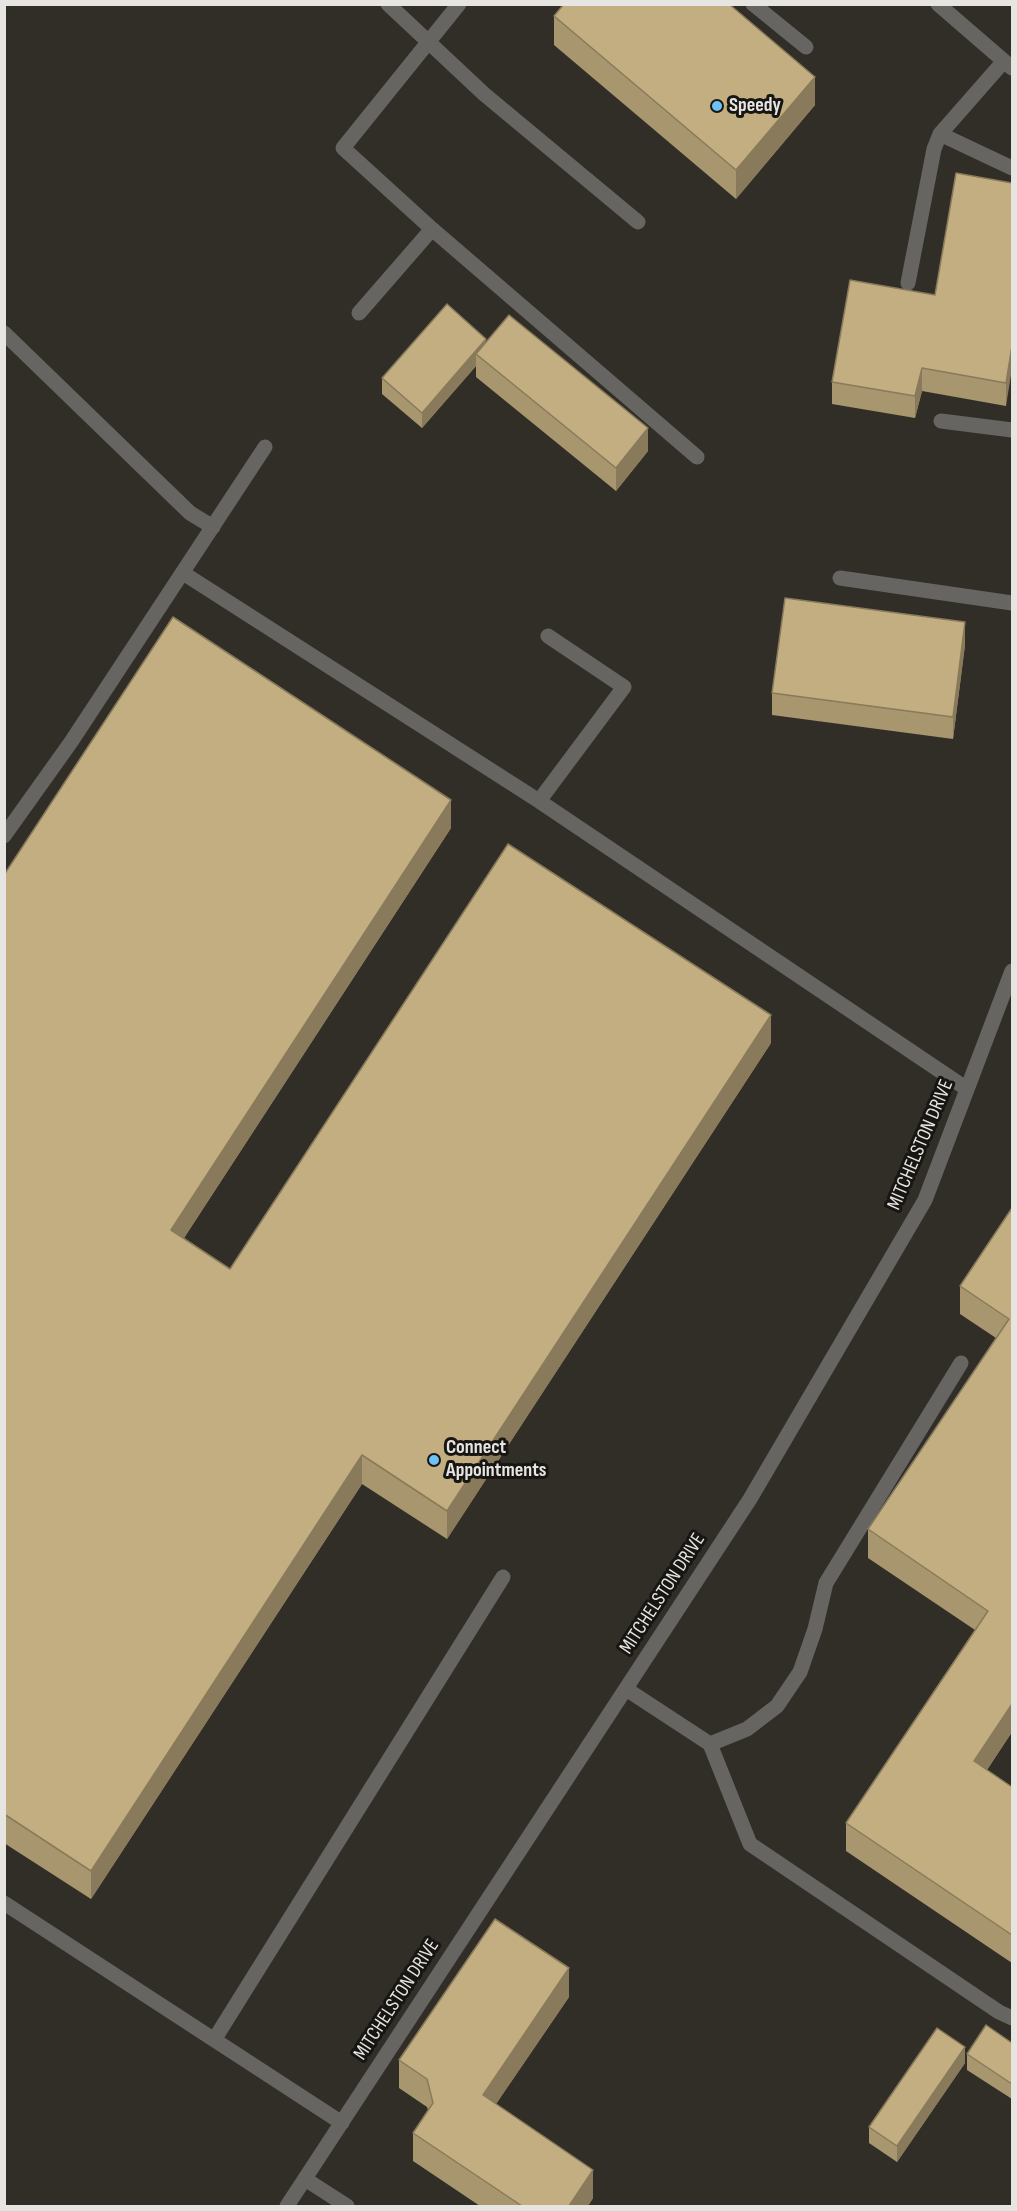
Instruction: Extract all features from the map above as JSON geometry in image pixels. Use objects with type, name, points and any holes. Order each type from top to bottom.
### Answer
[{"type":"street","points":[[388,4],[484,94],[638,222]]},
{"type":"street","points":[[459,4],[343,148],[432,229],[697,457]]},
{"type":"street","points":[[753,4],[806,47]]},
{"type":"street","points":[[908,283],[934,149],[940,134],[1008,64],[938,4]]},
{"type":"street","points":[[940,134],[1012,168]]},
{"type":"street","points":[[359,313],[432,229]]},
{"type":"street","points":[[4,333],[190,513],[213,527]]},
{"type":"street","points":[[941,421],[1012,430]]},
{"type":"street","points":[[4,836],[71,742],[265,447]]},
{"type":"street","points":[[183,573],[539,801],[968,1089]]},
{"type":"street","points":[[840,578],[1012,603]]},
{"type":"street","points":[[539,801],[624,687],[548,636]]},
{"type":"street","name":"MITCHELSTON DRIVE","points":[[287,2206],[750,1499],[925,1200],[1012,971]]},
{"type":"street","points":[[710,1744],[747,1729],[777,1706],[800,1672],[826,1583],[961,1364]]},
{"type":"street","points":[[214,2040],[503,1577]]},
{"type":"street","points":[[626,1689],[710,1744],[750,1844],[999,2012],[1012,2018]]},
{"type":"street","points":[[4,1903],[342,2123]]},
{"type":"street","points":[[305,2179],[347,2206]]},
{"type":"building","points":[[564,4],[729,4],[815,77],[736,170],[554,16]]},
{"type":"building","points":[[956,173],[1012,183],[1012,346],[1006,383],[922,368],[915,396],[832,382],[850,280],[935,295]]},
{"type":"building","points":[[447,304],[486,339],[422,413],[382,378]]},
{"type":"building","points":[[509,315],[648,428],[616,468],[476,354]]},
{"type":"building","points":[[785,598],[965,622],[953,717],[772,693]]},
{"type":"building","points":[[173,617],[451,800],[171,1230],[230,1269],[508,844],[771,1015],[447,1511],[362,1455],[91,1871],[4,1814],[4,875]]},
{"type":"building","points":[[1012,1208],[1012,1704],[974,1761],[1012,1787],[1012,1935],[846,1823],[988,1611],[868,1529],[1009,1319],[960,1286]]},
{"type":"building","points":[[495,1919],[569,1968],[483,2095],[593,2170],[569,2206],[522,2206],[413,2133],[433,2103],[427,2079],[399,2060]]},
{"type":"building","points":[[986,2025],[1012,2043],[1012,2084],[967,2054]]},
{"type":"building","points":[[937,2028],[965,2047],[897,2146],[869,2127]]},
{"type":"place","name":"Speedy","points":[[717,106]]},
{"type":"place","name":"Connect Appointments","points":[[434,1460]]}]
